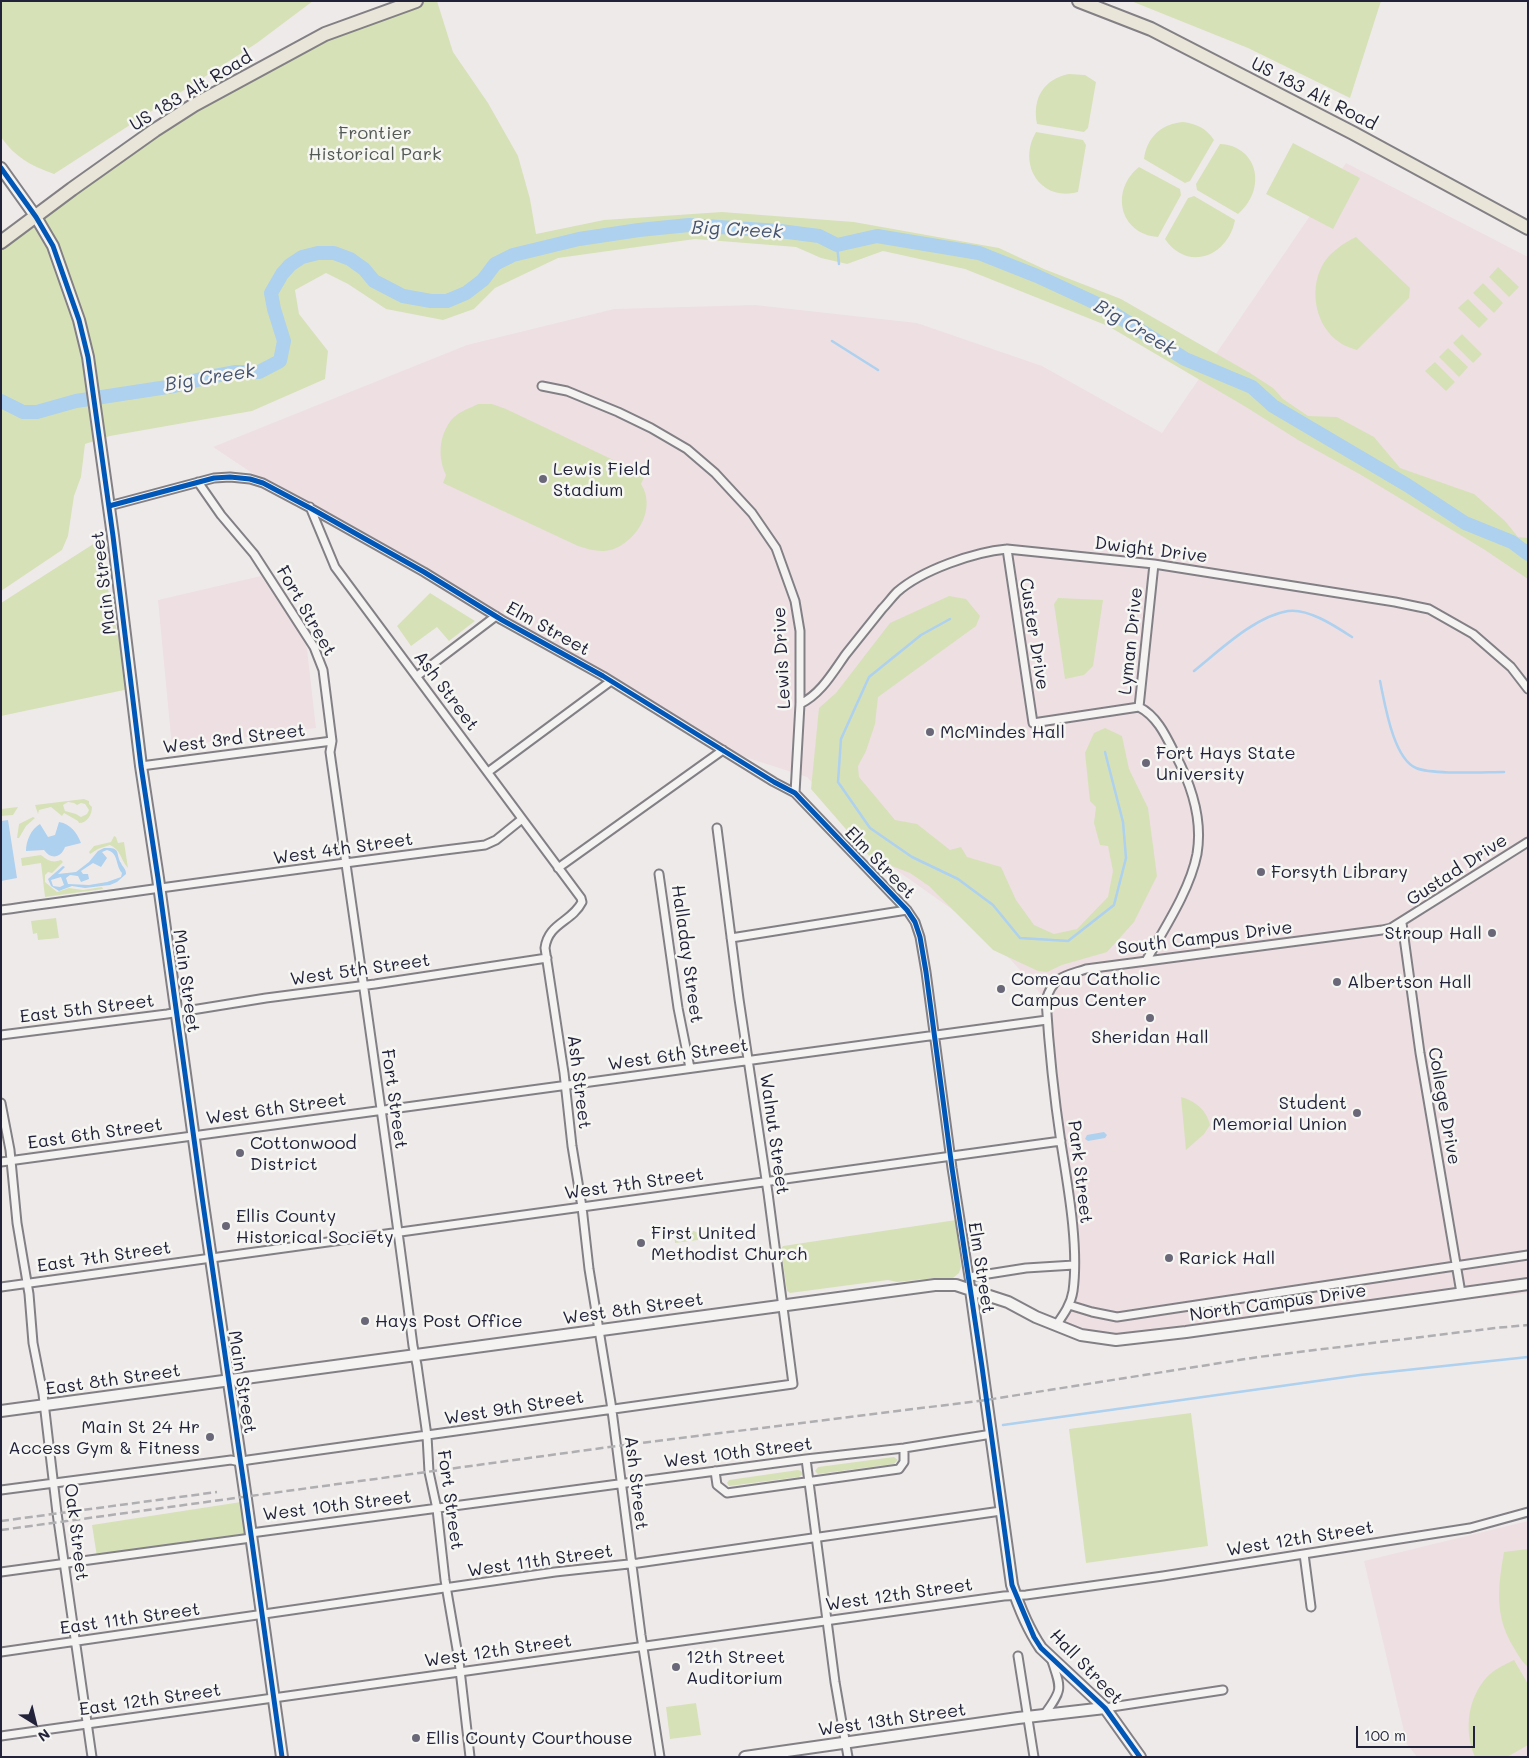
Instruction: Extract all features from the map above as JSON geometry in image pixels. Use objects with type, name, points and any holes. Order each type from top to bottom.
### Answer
[{"type":"highway","name":"US 183 Alt Road","points":[[1,242],[155,130],[203,100],[325,34],[416,1]]},
{"type":"highway","name":"US 183 Alt Road","points":[[1079,1],[1150,29],[1353,133],[1528,228]]},
{"type":"street","name":"Main Street","points":[[1,168],[36,217],[53,246],[79,320],[88,357],[141,766],[160,888],[193,1136],[282,1757]]},
{"type":"street","name":"Lewis Drive","points":[[542,386],[568,391],[618,412],[688,449],[715,473],[755,516],[776,548],[795,601],[800,631],[800,704],[795,793]]},
{"type":"street","name":"Elm Street","points":[[108,506],[214,478],[250,479],[268,486],[424,572],[496,616],[611,681],[795,793],[907,910],[916,922],[920,937],[950,1156],[992,1434],[1001,1511],[1015,1596]]},
{"type":"street","name":"Fort Street","points":[[198,482],[221,515],[254,554],[314,647],[323,670],[332,742],[330,752],[427,1436],[429,1472],[460,1672],[470,1757]]},
{"type":"street","name":"Ash Street","points":[[310,508],[335,567],[581,898],[582,902],[578,910],[546,937],[546,948],[566,1085],[572,1146],[582,1207],[589,1269],[612,1408],[643,1646],[660,1757]]},
{"type":"street","name":"Dwight Drive","points":[[800,704],[810,699],[824,684],[862,633],[898,592],[946,564],[988,550],[1007,549],[1154,564],[1430,609],[1473,634],[1511,667],[1528,689]]},
{"type":"street","name":"Custer Drive","points":[[1007,549],[1033,723],[1138,707]]},
{"type":"street","name":"Lyman Drive","points":[[1146,961],[1184,892],[1197,854],[1198,831],[1196,809],[1190,786],[1181,764],[1156,720],[1146,710],[1138,707],[1154,564]]},
{"type":"street","points":[[416,676],[496,616]]},
{"type":"street","points":[[488,772],[611,681]]},
{"type":"street","name":"West 3rd Street","points":[[141,766],[332,742]]},
{"type":"street","points":[[558,868],[723,750]]},
{"type":"street","name":"West 4th Street","points":[[1,910],[256,876],[345,862],[485,845],[496,840],[522,819]]},
{"type":"street","name":"Walnut Street","points":[[718,828],[731,938],[793,1384]]},
{"type":"street","name":"Gustad Drive","points":[[1402,922],[1528,842]]},
{"type":"street","name":"Halladay Street","points":[[660,874],[678,1008],[690,1068]]},
{"type":"street","points":[[731,938],[907,910]]},
{"type":"street","name":"South Campus Drive","points":[[1047,1020],[1046,1000],[1049,988],[1055,981],[1086,969],[1382,930],[1402,922]]},
{"type":"street","name":"College Drive","points":[[1402,922],[1420,1053],[1461,1294]]},
{"type":"street","name":"West 5th Street","points":[[177,1012],[547,958]]},
{"type":"street","name":"East 5th Street","points":[[1,1035],[177,1012]]},
{"type":"street","name":"West 6th Street","points":[[193,1136],[1047,1020]]},
{"type":"street","name":"Park Street","points":[[1047,1020],[1053,1082],[1072,1223],[1074,1265],[1073,1292],[1069,1305],[1057,1324]]},
{"type":"street","name":"Oak Street","points":[[1,1103],[11,1161],[17,1223],[34,1343],[44,1394],[64,1565],[92,1757]]},
{"type":"street","name":"East 6th Street","points":[[1,1162],[193,1136]]},
{"type":"street","name":"West 7th Street","points":[[211,1258],[1061,1141]]},
{"type":"street","name":"North Campus Drive","points":[[1069,1305],[1117,1317],[1528,1255]]},
{"type":"street","name":"East 7th Street","points":[[1,1286],[211,1258]]},
{"type":"street","points":[[969,1277],[1026,1268],[1074,1265]]},
{"type":"street","name":"North Campus Drive","points":[[1036,1317],[1081,1335],[1116,1340],[1186,1332],[1528,1284]]},
{"type":"street","name":"West 8th Street","points":[[228,1381],[935,1285],[956,1285],[1008,1302],[1036,1317]]},
{"type":"street","name":"East 8th Street","points":[[1,1411],[228,1381]]},
{"type":"street","name":"West 9th Street","points":[[1,1490],[231,1460],[240,1462],[612,1408],[793,1384]]},
{"type":"street","name":"West 10th Street","points":[[1,1572],[64,1565],[251,1535],[622,1483],[904,1448],[992,1434]]},
{"type":"street","points":[[715,1471],[717,1485],[727,1493],[899,1469],[904,1462],[904,1448]]},
{"type":"street","points":[[806,1459],[835,1682],[848,1757]]},
{"type":"street","name":"West 11th Street","points":[[262,1615],[555,1572],[632,1564],[1001,1511]]},
{"type":"street","name":"West 12th Street","points":[[273,1698],[994,1597],[1015,1596],[1163,1576],[1470,1528],[1528,1512]]},
{"type":"street","points":[[1304,1554],[1311,1607]]},
{"type":"street","name":"Hall Street","points":[[1015,1596],[1034,1637],[1051,1658],[1105,1708],[1140,1757]]},
{"type":"street","name":"East 11th Street","points":[[1,1652],[262,1615]]},
{"type":"street","points":[[1018,1656],[1034,1757]]},
{"type":"street","points":[[1044,1715],[1058,1696],[1059,1684],[1051,1658]]},
{"type":"street","name":"West 13th Street","points":[[745,1757],[1223,1690]]},
{"type":"street","name":"East 12th Street","points":[[1,1736],[273,1698]]},
{"type":"shaded area","name":"Fort Hays State University","points":[[1346,163],[1528,257],[1528,1293],[1116,1340],[1057,1324],[1069,1305],[1074,1254],[1046,1000],[1012,961],[960,915],[885,862],[807,777],[723,750],[517,623],[383,546],[285,495],[213,447],[467,345],[614,309],[755,305],[917,323],[1042,366],[1162,433]]},
{"type":"shaded area","points":[[261,576],[303,637],[307,649],[316,728],[172,747],[158,600]]},
{"type":"shaded area","points":[[1528,1521],[1528,1757],[1417,1757],[1407,1744],[1364,1561]]},
{"type":"green space","points":[[1,1],[313,1],[257,43],[54,174],[18,156],[1,137]]},
{"type":"green space","name":"Frontier Historical Park","points":[[417,1],[437,1],[453,52],[488,103],[518,156],[530,199],[536,234],[604,220],[722,212],[854,222],[999,248],[1044,269],[1121,299],[1250,373],[1273,388],[1283,399],[1308,416],[1337,417],[1374,437],[1400,468],[1474,494],[1505,521],[1518,537],[1528,538],[1528,579],[1485,550],[1363,476],[1298,440],[1246,407],[1108,326],[965,269],[883,251],[847,264],[821,258],[796,247],[695,239],[558,258],[495,288],[474,309],[443,320],[386,309],[348,284],[326,273],[295,290],[299,314],[328,351],[325,379],[252,411],[110,436],[85,444],[81,477],[74,496],[68,536],[62,550],[1,591],[1,242],[118,157],[297,49]]},
{"type":"green space","points":[[1131,1],[1381,1],[1350,98],[1248,48]]},
{"type":"green space","points":[[1069,74],[1085,75],[1096,82],[1088,128],[1084,132],[1037,124],[1036,106],[1042,91],[1053,80]]},
{"type":"green space","points":[[1183,122],[1201,127],[1214,140],[1190,181],[1185,183],[1144,159],[1148,144],[1156,133],[1175,123]]},
{"type":"green space","points":[[1036,132],[1083,140],[1086,145],[1078,192],[1065,194],[1053,191],[1043,186],[1036,178],[1031,168],[1029,156]]},
{"type":"green space","points":[[1293,143],[1360,178],[1333,229],[1266,194]]},
{"type":"green space","points":[[1220,144],[1243,152],[1250,161],[1254,171],[1253,193],[1247,204],[1238,214],[1197,190],[1196,184]]},
{"type":"green space","points":[[1139,167],[1180,189],[1181,195],[1158,237],[1145,234],[1134,228],[1127,220],[1123,209],[1124,187],[1130,176]]},
{"type":"green space","points":[[1194,196],[1235,220],[1231,233],[1224,243],[1216,251],[1206,256],[1184,255],[1174,249],[1165,239],[1188,198]]},
{"type":"green space","points":[[1356,237],[1410,288],[1409,298],[1357,350],[1339,342],[1324,326],[1316,304],[1315,293],[1316,282],[1325,261],[1339,247]]},
{"type":"green space","points":[[1498,267],[1519,287],[1509,297],[1489,277]]},
{"type":"green space","points":[[1483,283],[1503,303],[1494,313],[1473,293]]},
{"type":"green space","points":[[1468,299],[1488,319],[1479,328],[1458,308]]},
{"type":"green space","points":[[1462,334],[1482,354],[1473,363],[1453,343]]},
{"type":"green space","points":[[1448,348],[1468,367],[1459,377],[1439,357]]},
{"type":"green space","points":[[1435,362],[1455,382],[1446,391],[1425,371]]},
{"type":"green space","name":"Lewis Field Stadium","points":[[478,404],[492,404],[506,409],[645,475],[641,484],[647,502],[646,512],[643,521],[632,537],[611,550],[597,551],[587,549],[443,483],[446,475],[441,460],[441,445],[445,430],[454,417]]},
{"type":"green space","points":[[98,541],[129,689],[1,716],[1,603]]},
{"type":"green space","points":[[430,593],[475,621],[449,641],[437,627],[411,646],[397,626]]},
{"type":"green space","points":[[949,596],[966,599],[980,616],[976,626],[878,697],[875,724],[866,751],[858,766],[859,777],[895,820],[917,824],[950,850],[961,847],[967,857],[1001,867],[1016,900],[1034,925],[1054,934],[1077,929],[1108,897],[1113,871],[1108,846],[1100,845],[1094,823],[1096,807],[1090,801],[1085,753],[1094,733],[1105,728],[1122,736],[1129,769],[1148,808],[1157,876],[1134,922],[1107,952],[1062,965],[1047,972],[1038,971],[993,950],[929,886],[910,873],[871,858],[811,789],[819,708],[836,693],[890,623]]},
{"type":"green space","points":[[1058,598],[1103,600],[1093,666],[1084,675],[1065,679],[1054,604]]},
{"type":"green space","points":[[84,799],[89,801],[92,807],[88,818],[84,822],[79,823],[64,813],[62,816],[51,807],[39,810],[38,814],[35,805]],"holes":[[[68,802],[77,805],[85,804],[89,810],[87,814],[81,817],[65,811],[63,805]]]},
{"type":"green space","points":[[18,807],[13,815],[1,816],[1,809]]},
{"type":"green space","points":[[33,817],[35,818],[17,838],[19,824]]},
{"type":"green space","points":[[114,836],[118,843],[124,842],[128,868],[118,852],[110,845],[90,854],[89,852],[94,846],[111,842]]},
{"type":"green space","points":[[41,855],[51,861],[61,860],[63,862],[52,873],[48,872],[45,875],[45,882],[57,892],[69,888],[83,890],[102,887],[103,889],[45,897],[41,863],[22,866],[21,858]]},
{"type":"green space","points":[[56,918],[59,938],[38,940],[37,933],[33,934],[31,921]]},
{"type":"green space","points":[[1181,1097],[1200,1107],[1209,1120],[1210,1125],[1204,1134],[1186,1150]]},
{"type":"green space","points":[[956,1220],[961,1267],[959,1273],[953,1278],[897,1282],[888,1280],[790,1293],[787,1291],[781,1249],[783,1246]]},
{"type":"green space","points":[[674,1232],[698,1233],[698,1240],[675,1243]]},
{"type":"green space","points":[[1191,1413],[1208,1546],[1086,1563],[1069,1429]]},
{"type":"green space","points":[[894,1457],[898,1460],[894,1464],[818,1474],[815,1471],[818,1467]]},
{"type":"green space","points":[[798,1470],[803,1474],[799,1477],[729,1486],[727,1483],[729,1480]]},
{"type":"green space","points":[[241,1502],[246,1535],[97,1557],[92,1525]]},
{"type":"green space","points":[[1528,1549],[1528,1667],[1519,1656],[1503,1624],[1500,1613],[1499,1589],[1504,1552]]},
{"type":"green space","points":[[1514,1660],[1528,1684],[1528,1745],[1507,1757],[1475,1757],[1469,1735],[1472,1702],[1483,1682],[1490,1674]]},
{"type":"green space","points":[[696,1703],[701,1735],[670,1739],[666,1707]]},
{"type":"water","points":[[8,820],[17,878],[1,881],[1,821]]},
{"type":"water","points":[[59,822],[73,829],[81,843],[65,847],[61,854],[56,856],[50,855],[44,850],[26,851],[30,836],[37,826],[40,824],[48,837],[55,835]]},
{"type":"water","points":[[104,848],[116,850],[126,870],[126,874],[110,885],[85,888],[72,886],[59,891],[51,886],[48,879],[63,866],[65,867],[58,874],[76,872],[89,862],[98,851]],"holes":[[[107,850],[115,856],[122,873],[121,877],[89,885],[68,884],[66,878],[70,875],[78,876],[81,882],[89,879],[88,874],[83,874],[81,871],[93,863],[101,867],[107,858],[102,852]],[[61,877],[64,885],[60,887],[53,886],[51,880]]]},
{"type":"water","points":[[1104,1132],[1107,1135],[1105,1138],[1088,1141],[1085,1139],[1087,1135]]},
{"type":"waterway","name":"Big Creek","points":[[1,401],[23,412],[37,412],[76,401],[174,386],[236,372],[259,372],[280,361],[284,341],[271,293],[282,274],[290,265],[302,257],[318,253],[334,253],[350,259],[364,269],[374,281],[403,296],[431,301],[447,301],[466,293],[483,280],[495,264],[513,255],[579,239],[689,225],[780,231],[819,236],[837,245],[877,236],[979,253],[1037,276],[1102,306],[1185,359],[1252,387],[1273,406],[1407,485],[1465,523],[1512,542],[1528,554]]},
{"type":"waterway","points":[[837,245],[839,264]]},
{"type":"waterway","points":[[832,341],[878,370]]},
{"type":"waterway","points":[[1194,671],[1250,627],[1276,614],[1288,611],[1304,612],[1313,615],[1352,637]]},
{"type":"waterway","points":[[950,619],[921,635],[869,677],[841,739],[838,782],[870,828],[912,857],[958,879],[993,905],[1020,938],[1068,941],[1114,905],[1126,858],[1123,822],[1105,752]]},
{"type":"waterway","points":[[1380,681],[1391,729],[1396,742],[1401,753],[1416,768],[1434,772],[1504,772]]},
{"type":"waterway","points":[[1003,1425],[1360,1375],[1528,1357]]},
{"type":"railway","points":[[1,1530],[617,1446],[986,1400],[1258,1357],[1528,1325]]},
{"type":"railway","points":[[1,1521],[217,1492]]},
{"type":"cycle path","points":[[1,168],[36,217],[53,246],[79,320],[88,357],[113,536],[141,766],[282,1757]]},
{"type":"cycle path","points":[[109,506],[214,478],[250,479],[263,483],[424,572],[502,620],[603,676],[774,782],[795,793],[907,910],[915,922],[920,937],[926,972],[1012,1585],[1034,1637],[1041,1648],[1105,1708],[1140,1757]]},
{"type":"place","name":"Lewis Field Stadium","points":[[543,479]]},
{"type":"place","name":"McMindes Hall","points":[[930,732]]},
{"type":"place","name":"Fort Hays State University","points":[[1146,763]]},
{"type":"place","name":"Forsyth Library","points":[[1261,872]]},
{"type":"place","name":"Stroup Hall","points":[[1492,933]]},
{"type":"place","name":"Albertson Hall","points":[[1337,982]]},
{"type":"place","name":"Comeau Catholic Campus Center","points":[[1001,989]]},
{"type":"place","name":"Sheridan Hall","points":[[1150,1018]]},
{"type":"place","name":"Student Memorial Union","points":[[1357,1113]]},
{"type":"place","name":"Cottonwood District","points":[[240,1153]]},
{"type":"place","name":"Ellis County Historical Society","points":[[226,1226]]},
{"type":"place","name":"First United Methodist Church","points":[[641,1243]]},
{"type":"place","name":"Rarick Hall","points":[[1169,1258]]},
{"type":"place","name":"Hays Post Office","points":[[365,1321]]},
{"type":"place","name":"Main St 24 Hr Access Gym & Fitness","points":[[210,1437]]},
{"type":"place","name":"12th Street Auditorium","points":[[676,1667]]},
{"type":"place","name":"Ellis County Courthouse","points":[[416,1738]]}]
